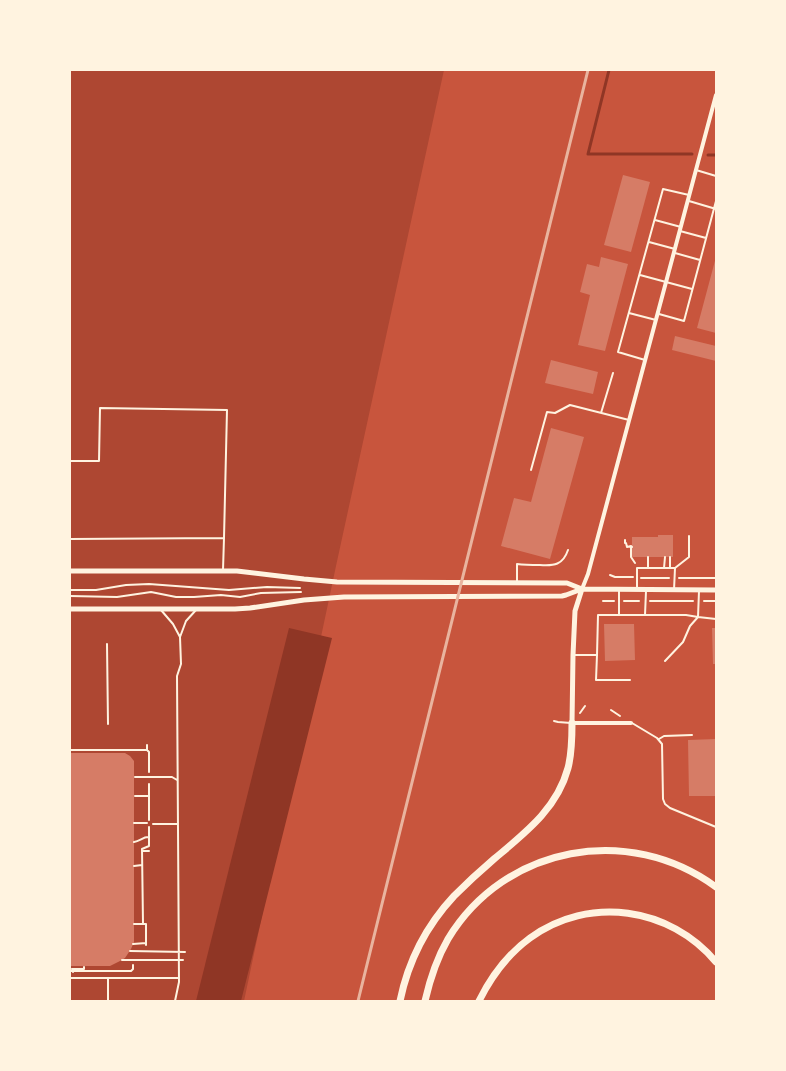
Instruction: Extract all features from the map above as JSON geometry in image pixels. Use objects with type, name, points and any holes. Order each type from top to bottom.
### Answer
[{"type":"highway","points":[[400,1001],[416,952],[442,910],[473,878],[535,824],[558,794],[570,761],[572,750],[572,723]]},
{"type":"highway","points":[[425,1001],[441,951],[466,914],[478,901],[500,883],[526,868],[543,861],[578,852],[604,850],[630,852],[656,857],[679,866],[695,873],[716,887]]},
{"type":"highway","points":[[479,1001],[501,966],[526,941],[555,924],[574,916],[584,914],[623,912],[641,915],[659,921],[688,936],[705,950],[716,962]]},
{"type":"street","points":[[631,723],[572,723],[573,655],[576,607],[588,574],[716,94]]},
{"type":"street","points":[[70,571],[223,571],[248,572],[337,582],[567,583],[582,589],[716,590]]},
{"type":"street","points":[[70,609],[245,608],[344,597],[566,596],[582,589]]},
{"type":"lane","points":[[696,170],[716,176]]},
{"type":"lane","points":[[645,360],[618,352],[663,189],[689,195]]},
{"type":"lane","points":[[688,200],[715,208]]},
{"type":"lane","points":[[657,314],[684,321],[716,201]]},
{"type":"lane","points":[[655,220],[706,238]]},
{"type":"lane","points":[[649,242],[700,260]]},
{"type":"lane","points":[[639,275],[692,289]]},
{"type":"lane","points":[[629,313],[656,320]]},
{"type":"lane","points":[[601,413],[613,373]]},
{"type":"lane","points":[[531,470],[547,412],[555,413],[570,405],[629,420]]},
{"type":"lane","points":[[70,461],[99,461],[100,408],[227,410],[223,571]]},
{"type":"lane","points":[[637,590],[637,568],[675,568],[689,557],[689,536]]},
{"type":"lane","points":[[70,539],[224,538]]},
{"type":"lane","points":[[517,582],[517,564],[553,565],[564,559],[568,550]]},
{"type":"lane","points":[[648,557],[648,568]]},
{"type":"lane","points":[[664,568],[665,557]]},
{"type":"lane","points":[[670,557],[670,568]]},
{"type":"lane","points":[[674,590],[675,568]]},
{"type":"lane","points":[[619,589],[619,615]]},
{"type":"lane","points":[[645,615],[646,590]]},
{"type":"lane","points":[[665,661],[683,642],[690,626],[698,617],[699,590]]},
{"type":"lane","points":[[160,609],[173,624],[180,637]]},
{"type":"lane","points":[[175,1001],[179,987],[177,676],[181,664],[180,637],[186,621],[197,609]]},
{"type":"lane","points":[[630,680],[596,680],[598,615],[686,615],[716,619]]},
{"type":"lane","points":[[107,644],[108,724]]},
{"type":"lane","points":[[573,655],[597,655]]},
{"type":"lane","points":[[554,721],[572,723]]},
{"type":"lane","points":[[631,723],[659,739],[662,744],[663,799],[665,804],[670,808],[716,827]]},
{"type":"lane","points":[[659,739],[664,736],[692,735]]},
{"type":"lane","points":[[135,777],[169,777],[177,780]]},
{"type":"lane","points":[[154,824],[177,824]]},
{"type":"lane","points":[[130,951],[186,952]]},
{"type":"lane","points":[[122,960],[183,960]]},
{"type":"lane","points":[[70,978],[179,978]]},
{"type":"lane","points":[[108,978],[108,1001]]},
{"type":"path","points":[[620,542],[625,541],[626,547],[631,547],[631,556]]},
{"type":"path","points":[[610,575],[615,577],[630,577]]},
{"type":"path","points":[[644,578],[716,578]]},
{"type":"path","points":[[70,590],[96,590],[126,585],[149,584],[224,590],[304,586]]},
{"type":"path","points":[[70,596],[117,597],[154,592],[176,596],[194,597],[221,595],[240,597],[261,593],[301,593],[300,587]]},
{"type":"path","points":[[603,601],[610,601]]},
{"type":"path","points":[[630,601],[640,602]]},
{"type":"path","points":[[652,601],[687,602]]},
{"type":"path","points":[[711,601],[716,601]]},
{"type":"path","points":[[147,745],[147,750],[149,752],[149,772]]},
{"type":"path","points":[[70,750],[147,750]]},
{"type":"path","points":[[143,924],[144,877],[142,848],[149,846],[149,784]]},
{"type":"path","points":[[135,796],[149,796]]},
{"type":"path","points":[[134,823],[149,823]]},
{"type":"path","points":[[134,842],[145,837],[149,837]]},
{"type":"path","points":[[142,851],[149,851]]},
{"type":"path","points":[[134,866],[142,865]]},
{"type":"path","points":[[134,924],[146,924],[146,947]]},
{"type":"path","points":[[135,944],[146,943]]},
{"type":"path","points":[[71,971],[131,971],[133,969],[133,965]]},
{"type":"path","points":[[71,971],[72,969],[84,969],[84,967]]},
{"type":"shaded area","points":[[70,70],[444,70],[336,566],[244,1001],[70,1001]]},
{"type":"shaded area","points":[[289,628],[332,638],[241,1001],[196,1001]]},
{"type":"building","points":[[623,175],[650,182],[631,252],[604,245]]},
{"type":"building","points":[[601,257],[628,264],[605,351],[578,345],[590,295],[580,292],[587,264],[599,267]]},
{"type":"building","points":[[716,257],[716,333],[697,328]]},
{"type":"building","points":[[675,336],[716,346],[716,361],[672,350]]},
{"type":"building","points":[[551,360],[598,372],[593,394],[545,383]]},
{"type":"building","points":[[551,428],[584,437],[550,559],[501,546],[514,498],[531,502]]},
{"type":"building","points":[[658,535],[673,535],[673,557],[632,557],[632,537],[658,537]]},
{"type":"building","points":[[604,624],[634,624],[635,660],[605,661]]},
{"type":"building","points":[[712,628],[716,628],[716,664],[713,664]]},
{"type":"building","points":[[716,739],[716,796],[689,796],[688,740]]},
{"type":"building","points":[[70,753],[125,753],[134,761],[134,942],[125,958],[110,966],[70,966]]},
{"type":"waterway","points":[[609,70],[588,154],[692,154]]},
{"type":"waterway","points":[[708,155],[716,155]]},
{"type":"railway","points":[[358,1001],[588,70]]}]
